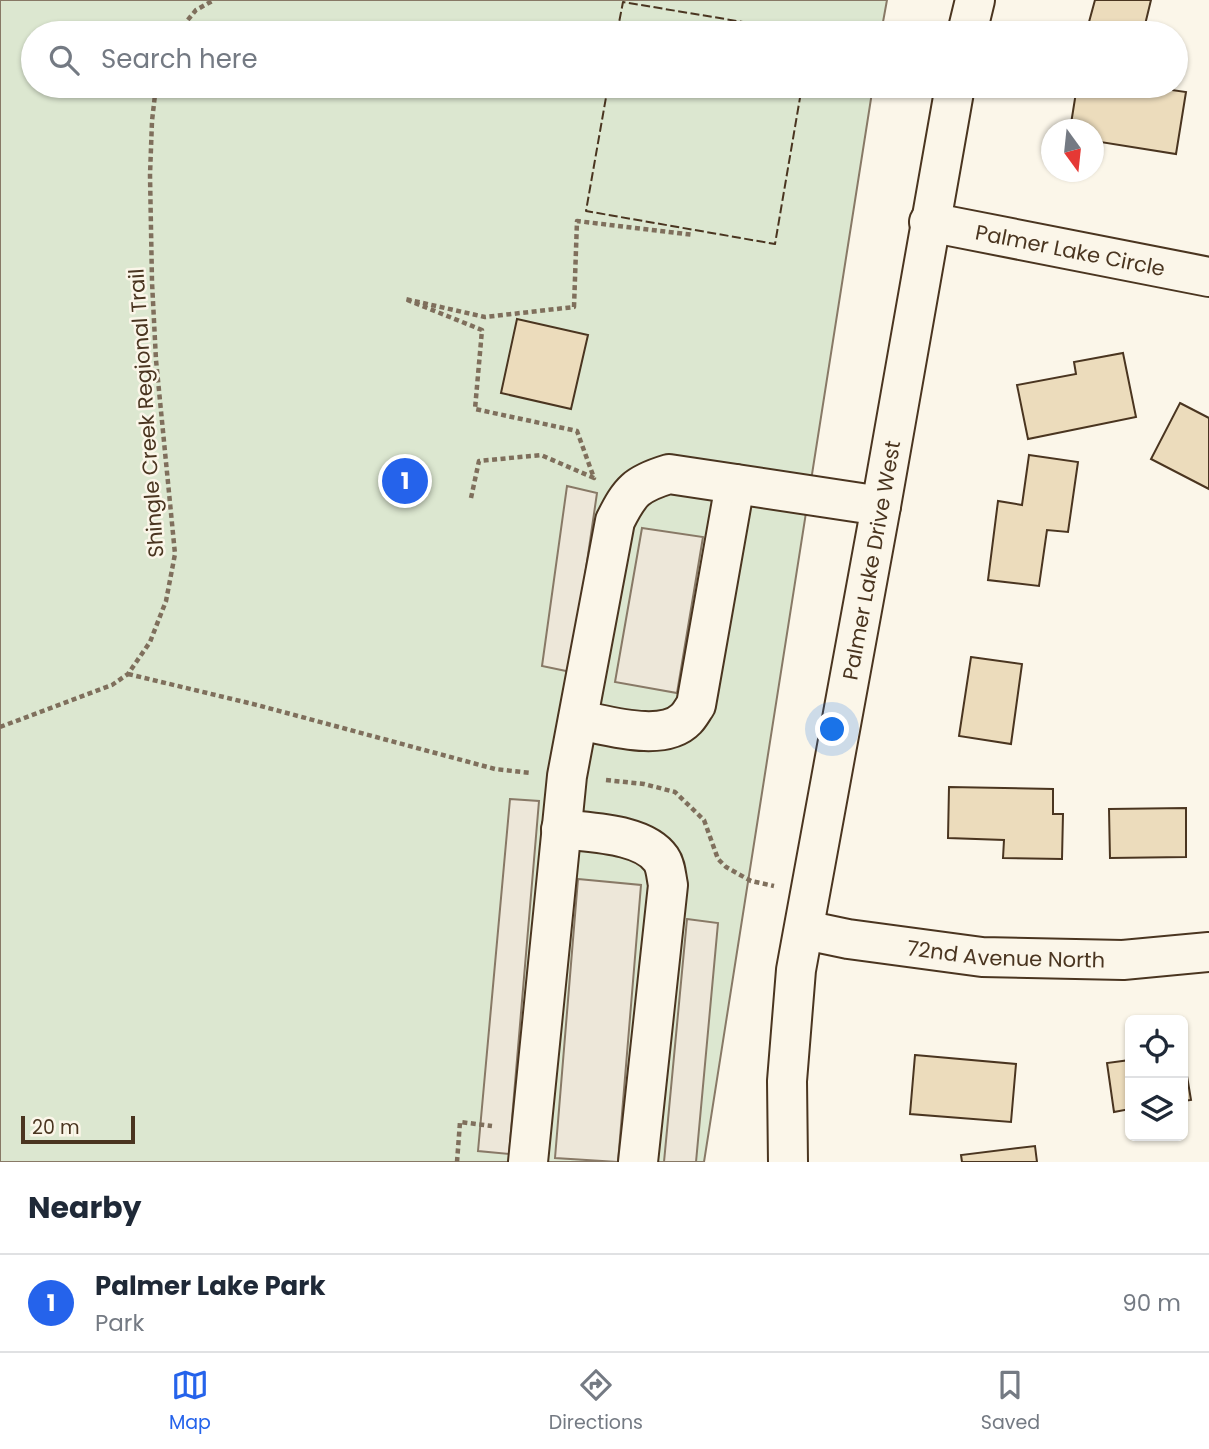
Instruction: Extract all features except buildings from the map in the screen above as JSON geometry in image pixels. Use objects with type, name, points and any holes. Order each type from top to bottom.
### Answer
[{"type":"street","points":[[970,21],[975,0]]},
{"type":"street","name":"Palmer Lake Drive West","points":[[788,1162],[786,1081],[796,970],[953,98]]},
{"type":"street","name":"Palmer Lake Circle","points":[[929,222],[1209,277]]},
{"type":"street","points":[[529,1146],[567,776],[615,521],[627,497],[645,481],[668,474],[881,506]]},
{"type":"street","points":[[578,720],[653,732],[686,720],[696,705],[736,484]]},
{"type":"street","points":[[561,828],[646,845],[660,857],[665,866],[668,885],[638,1162]]},
{"type":"street","name":"72nd Avenue North","points":[[805,930],[848,939],[982,957],[1123,960],[1209,952]]},
{"type":"path","points":[[185,21],[196,10],[214,0]]},
{"type":"path","name":"Shingle Creek Regional Trail","points":[[0,727],[111,685],[128,674],[150,642],[166,601],[174,554],[156,360],[152,282],[150,175],[155,98]]},
{"type":"path","points":[[471,498],[479,461],[541,455],[594,478],[577,430],[475,409],[482,330],[405,299],[485,317],[574,307],[577,221],[694,235]]},
{"type":"path","points":[[128,674],[257,705],[495,769],[644,784],[675,792],[704,820],[718,859],[726,867],[751,881],[764,884]]},
{"type":"path","points":[[457,1162],[460,1122],[529,1146]]},
{"type":"green space","points":[[0,0],[887,0],[883,21],[21,21],[21,98],[871,98],[704,1162],[0,1162]]},
{"type":"shaded area","points":[[567,486],[597,493],[571,672],[542,666]]},
{"type":"shaded area","points":[[642,528],[703,537],[677,693],[615,682]]},
{"type":"shaded area","points":[[510,799],[539,801],[509,1154],[478,1151]]},
{"type":"shaded area","points":[[578,879],[641,885],[618,1162],[555,1158]]},
{"type":"shaded area","points":[[687,919],[718,923],[696,1162],[664,1162]]},
{"type":"fence","points":[[619,21],[623,2],[737,21]]},
{"type":"fence","points":[[606,98],[586,211],[775,244],[800,98]]},
{"type":"place","name":"Palmer Lake Park","points":[[405,481]]}]
